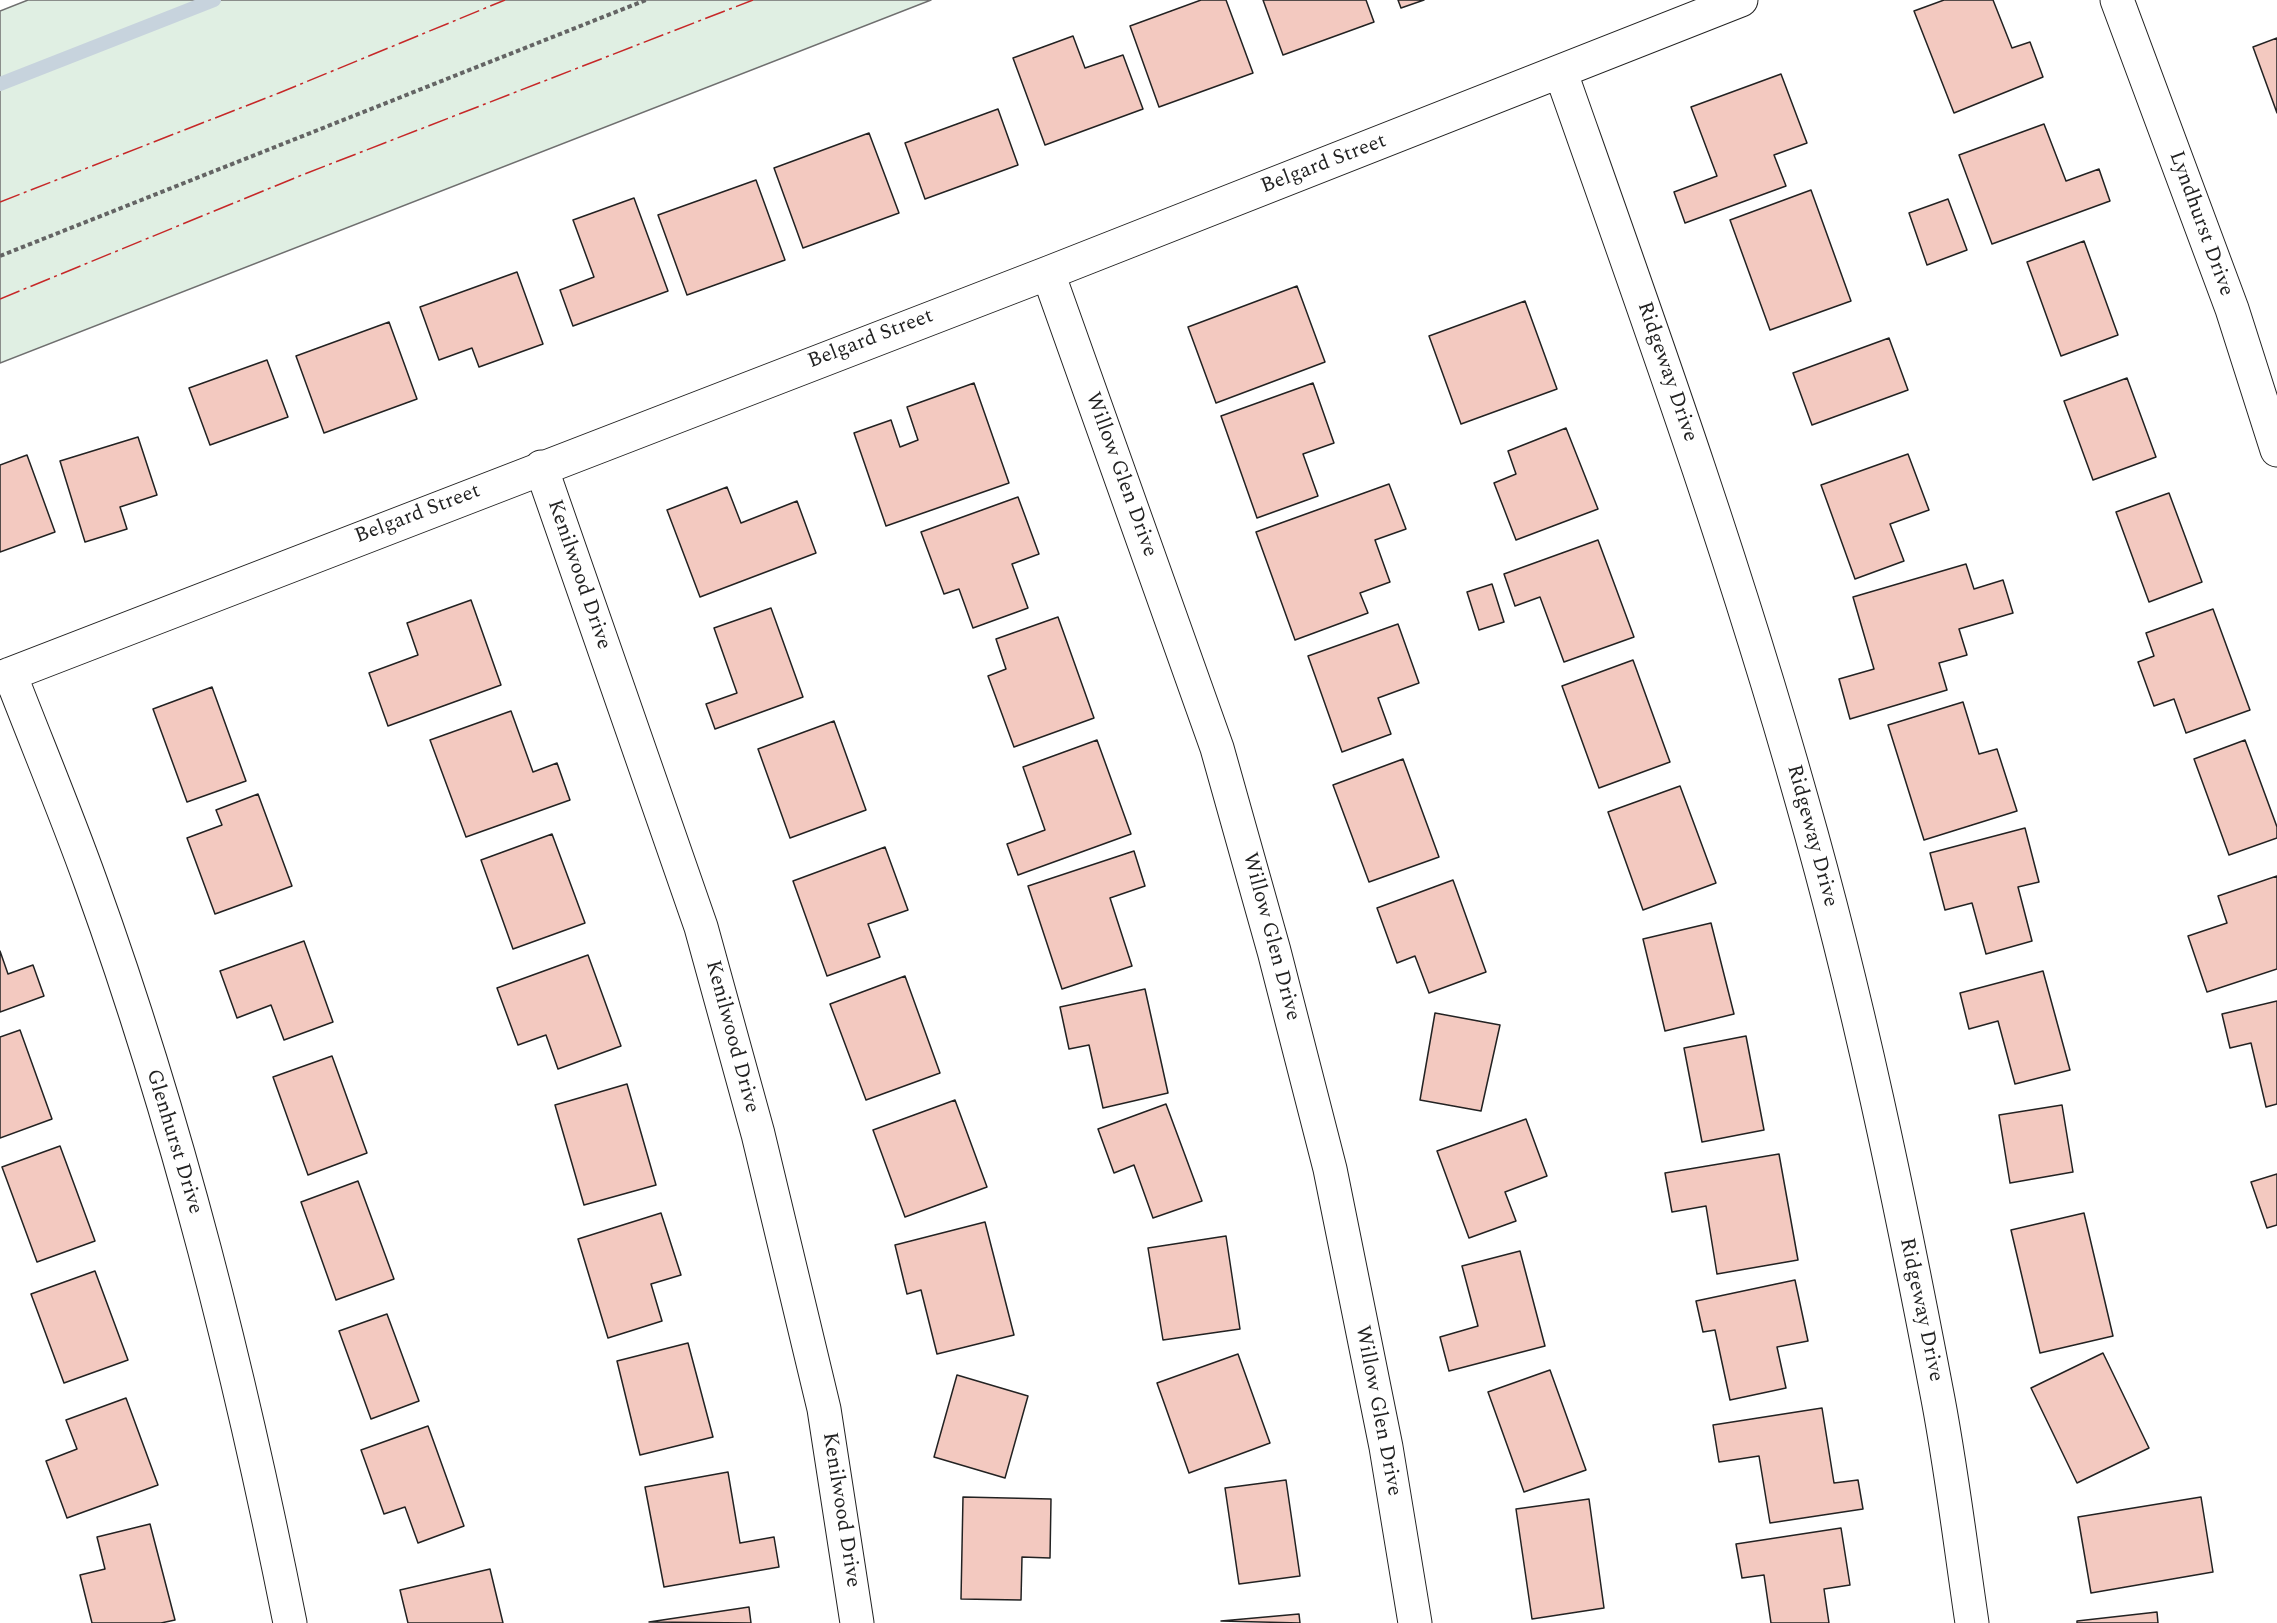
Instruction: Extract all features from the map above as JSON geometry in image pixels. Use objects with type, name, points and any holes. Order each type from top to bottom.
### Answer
[{"type":"street","name":"Belgard Street","points":[[5,676],[1048,273],[1561,73],[1741,0]]},
{"type":"street","name":"Lyndhurst Drive","points":[[2117,0],[2232,309],[2277,450]]},
{"type":"street","name":"Ridgeway Drive","points":[[1561,73],[1691,444],[1753,635],[1803,803],[1852,989],[1939,1402],[1972,1623]]},
{"type":"street","name":"Willow Glen Drive","points":[[1048,273],[1217,748],[1274,951],[1330,1169],[1386,1447],[1415,1623]]},
{"type":"street","name":"Kenilwood Drive","points":[[541,467],[701,927],[758,1134],[824,1409],[857,1623]]},
{"type":"street","name":"Glenhurst Drive","points":[[5,676],[91,884],[169,1124],[222,1308],[290,1623]]},
{"type":"path","points":[[0,256],[646,0]]},
{"type":"green space","points":[[28,0],[931,0],[0,363],[0,11]]},
{"type":"building","points":[[1201,0],[1226,0],[1253,73],[1159,107],[1130,26]]},
{"type":"building","points":[[1263,0],[1366,0],[1374,22],[1283,55]]},
{"type":"building","points":[[1398,0],[1424,0],[1401,8]]},
{"type":"building","points":[[1944,0],[1993,0],[2012,48],[2030,42],[2043,77],[1954,113],[1914,11]]},
{"type":"building","points":[[1073,36],[1085,68],[1123,55],[1143,109],[1045,145],[1013,58]]},
{"type":"building","points":[[2277,38],[2277,113],[2253,47]]},
{"type":"building","points":[[1781,74],[1807,143],[1774,155],[1786,186],[1685,223],[1674,192],[1717,176],[1691,107]]},
{"type":"building","points":[[998,109],[1018,165],[925,199],[905,143]]},
{"type":"building","points":[[2044,124],[2066,181],[2099,169],[2110,201],[1992,244],[1959,155]]},
{"type":"building","points":[[869,133],[899,213],[803,248],[774,168]]},
{"type":"building","points":[[756,180],[785,260],[687,295],[658,215]]},
{"type":"building","points":[[1811,190],[1851,301],[1770,330],[1730,220]]},
{"type":"building","points":[[634,198],[668,291],[573,326],[560,290],[594,277],[573,220]]},
{"type":"building","points":[[1948,199],[1967,250],[1927,265],[1909,213]]},
{"type":"building","points":[[2084,241],[2118,335],[2061,356],[2027,262]]},
{"type":"building","points":[[517,272],[543,344],[479,367],[472,348],[439,360],[420,307]]},
{"type":"building","points":[[1297,286],[1325,362],[1216,403],[1188,327]]},
{"type":"building","points":[[1525,301],[1557,389],[1461,424],[1429,336]]},
{"type":"building","points":[[389,322],[417,399],[324,433],[296,356]]},
{"type":"building","points":[[1889,338],[1908,390],[1812,425],[1793,373]]},
{"type":"building","points":[[267,360],[288,417],[210,445],[189,388]]},
{"type":"building","points":[[2127,378],[2156,457],[2093,480],[2064,401]]},
{"type":"building","points":[[974,383],[1009,483],[886,526],[854,433],[891,420],[900,447],[918,440],[907,407]]},
{"type":"building","points":[[1313,383],[1334,443],[1303,454],[1318,496],[1257,518],[1221,416]]},
{"type":"building","points":[[1566,428],[1598,509],[1516,540],[1494,483],[1516,474],[1508,451]]},
{"type":"building","points":[[138,437],[157,495],[120,507],[127,529],[85,542],[60,461]]},
{"type":"building","points":[[1908,454],[1929,510],[1890,524],[1904,561],[1855,579],[1821,485]]},
{"type":"building","points":[[27,455],[55,532],[0,552],[0,465]]},
{"type":"building","points":[[1389,484],[1406,529],[1375,540],[1390,582],[1360,593],[1368,613],[1295,640],[1256,532]]},
{"type":"building","points":[[727,487],[741,523],[797,501],[816,553],[700,597],[667,510]]},
{"type":"building","points":[[2169,493],[2202,582],[2149,602],[2116,512]]},
{"type":"building","points":[[1018,497],[1039,554],[1012,564],[1028,608],[973,628],[959,589],[944,594],[921,532]]},
{"type":"building","points":[[1598,540],[1634,637],[1564,662],[1540,597],[1515,606],[1504,574]]},
{"type":"building","points":[[1966,564],[1974,589],[2003,580],[2013,613],[1959,629],[1967,655],[1939,663],[1947,690],[1850,719],[1839,679],[1874,669],[1853,597]]},
{"type":"building","points":[[1492,584],[1504,622],[1479,630],[1467,592]]},
{"type":"building","points":[[471,600],[501,685],[388,726],[369,673],[418,655],[407,623]]},
{"type":"building","points":[[771,608],[803,697],[715,729],[706,704],[737,693],[714,628]]},
{"type":"building","points":[[2213,609],[2250,710],[2186,733],[2174,699],[2154,706],[2138,662],[2154,656],[2146,633]]},
{"type":"building","points":[[1058,617],[1094,718],[1014,747],[988,676],[1006,669],[996,639]]},
{"type":"building","points":[[1398,624],[1419,683],[1378,698],[1391,734],[1342,752],[1308,656]]},
{"type":"building","points":[[1633,660],[1670,762],[1599,788],[1562,686]]},
{"type":"building","points":[[212,687],[246,781],[187,802],[153,709]]},
{"type":"building","points":[[1963,702],[1979,754],[1997,749],[2017,811],[1924,840],[1888,725]]},
{"type":"building","points":[[511,711],[533,772],[557,763],[570,800],[466,837],[430,740]]},
{"type":"building","points":[[834,721],[866,810],[790,838],[758,749]]},
{"type":"building","points":[[1097,740],[1131,834],[1018,875],[1007,844],[1045,830],[1023,767]]},
{"type":"building","points":[[2245,740],[2277,827],[2277,838],[2229,855],[2194,759]]},
{"type":"building","points":[[1403,759],[1439,857],[1369,882],[1333,785]]},
{"type":"building","points":[[1680,786],[1716,883],[1643,910],[1608,812]]},
{"type":"building","points":[[258,794],[292,886],[215,914],[187,838],[222,825],[216,810]]},
{"type":"building","points":[[2025,828],[2039,882],[2018,887],[2032,941],[1986,954],[1972,903],[1945,910],[1930,853]]},
{"type":"building","points":[[552,834],[585,923],[513,949],[481,860]]},
{"type":"building","points":[[885,847],[908,910],[868,924],[880,957],[827,976],[793,881]]},
{"type":"building","points":[[1134,851],[1145,886],[1110,898],[1132,966],[1062,989],[1028,886]]},
{"type":"building","points":[[2277,876],[2277,969],[2207,992],[2188,936],[2227,923],[2218,896]]},
{"type":"building","points":[[1453,880],[1486,972],[1429,993],[1415,956],[1397,963],[1377,908]]},
{"type":"building","points":[[1711,923],[1734,1014],[1665,1031],[1643,939]]},
{"type":"building","points":[[304,941],[333,1022],[284,1040],[271,1005],[237,1018],[220,971]]},
{"type":"building","points":[[0,951],[8,974],[33,965],[44,996],[0,1012]]},
{"type":"building","points":[[588,955],[621,1046],[558,1069],[546,1035],[518,1045],[497,988]]},
{"type":"building","points":[[2043,971],[2070,1070],[2015,1084],[1998,1021],[1969,1029],[1960,993]]},
{"type":"building","points":[[905,976],[940,1073],[866,1100],[830,1004]]},
{"type":"building","points":[[1145,989],[1168,1093],[1103,1108],[1089,1045],[1069,1049],[1060,1007]]},
{"type":"building","points":[[2277,1001],[2277,1104],[2266,1107],[2251,1043],[2230,1048],[2222,1014]]},
{"type":"building","points":[[1435,1013],[1500,1025],[1481,1111],[1420,1100]]},
{"type":"building","points":[[20,1030],[52,1119],[0,1138],[0,1037]]},
{"type":"building","points":[[1746,1036],[1764,1130],[1702,1142],[1684,1048]]},
{"type":"building","points":[[332,1056],[367,1153],[308,1175],[273,1077]]},
{"type":"building","points":[[627,1084],[656,1185],[584,1205],[555,1105]]},
{"type":"building","points":[[955,1100],[987,1187],[905,1217],[873,1130]]},
{"type":"building","points":[[1166,1104],[1202,1201],[1153,1218],[1134,1165],[1114,1173],[1098,1129]]},
{"type":"building","points":[[2062,1105],[2073,1172],[2010,1183],[1999,1115]]},
{"type":"building","points":[[1526,1119],[1547,1176],[1505,1192],[1516,1221],[1469,1238],[1437,1151]]},
{"type":"building","points":[[60,1146],[95,1241],[37,1262],[2,1167]]},
{"type":"building","points":[[1779,1154],[1798,1260],[1717,1274],[1706,1206],[1672,1212],[1665,1173]]},
{"type":"building","points":[[2277,1174],[2277,1225],[2267,1228],[2251,1182]]},
{"type":"building","points":[[358,1181],[394,1279],[336,1300],[301,1202]]},
{"type":"building","points":[[661,1213],[681,1275],[651,1284],[662,1321],[608,1338],[578,1239]]},
{"type":"building","points":[[2084,1213],[2113,1336],[2040,1353],[2011,1230]]},
{"type":"building","points":[[985,1222],[1014,1335],[937,1354],[921,1290],[907,1294],[895,1245]]},
{"type":"building","points":[[1226,1236],[1240,1329],[1163,1340],[1148,1248]]},
{"type":"building","points":[[1520,1251],[1545,1346],[1449,1371],[1440,1337],[1478,1326],[1462,1266]]},
{"type":"building","points":[[95,1271],[128,1360],[64,1383],[31,1294]]},
{"type":"building","points":[[1795,1280],[1808,1341],[1777,1347],[1786,1388],[1730,1400],[1715,1330],[1703,1332],[1696,1301]]},
{"type":"building","points":[[387,1314],[419,1401],[371,1419],[339,1331]]},
{"type":"building","points":[[688,1343],[713,1437],[640,1455],[617,1361]]},
{"type":"building","points":[[2103,1353],[2149,1448],[2077,1483],[2031,1388]]},
{"type":"building","points":[[1238,1354],[1270,1443],[1189,1473],[1157,1383]]},
{"type":"building","points":[[1550,1370],[1586,1470],[1524,1492],[1488,1392]]},
{"type":"building","points":[[957,1375],[1028,1396],[1005,1478],[934,1457]]},
{"type":"building","points":[[126,1398],[158,1485],[67,1518],[46,1461],[77,1449],[66,1420]]},
{"type":"building","points":[[1822,1408],[1834,1483],[1858,1480],[1863,1509],[1770,1523],[1759,1456],[1719,1462],[1713,1425]]},
{"type":"building","points":[[428,1426],[464,1526],[418,1543],[405,1507],[384,1514],[361,1450]]},
{"type":"building","points":[[728,1472],[740,1543],[774,1537],[779,1567],[664,1587],[645,1487]]},
{"type":"building","points":[[1286,1480],[1300,1576],[1239,1584],[1225,1488]]},
{"type":"building","points":[[963,1497],[1051,1499],[1050,1558],[1022,1557],[1021,1600],[961,1599]]},
{"type":"building","points":[[2201,1497],[2213,1572],[2091,1593],[2078,1517]]},
{"type":"building","points":[[1589,1499],[1604,1608],[1532,1619],[1516,1509]]},
{"type":"building","points":[[150,1524],[175,1620],[161,1623],[92,1623],[80,1575],[105,1569],[97,1537]]},
{"type":"building","points":[[1841,1528],[1850,1585],[1824,1589],[1829,1623],[1771,1623],[1764,1575],[1742,1578],[1736,1544]]},
{"type":"building","points":[[490,1569],[503,1623],[408,1623],[400,1590]]},
{"type":"building","points":[[749,1607],[751,1623],[649,1622]]},
{"type":"building","points":[[2157,1612],[2158,1623],[2077,1623],[2077,1621]]},
{"type":"building","points":[[1299,1614],[1300,1623],[1221,1621]]},
{"type":"waterway","points":[[0,84],[214,0]]},
{"type":"power","points":[[0,202],[279,93],[505,0]]},
{"type":"power","points":[[0,299],[302,175],[753,0]]}]
